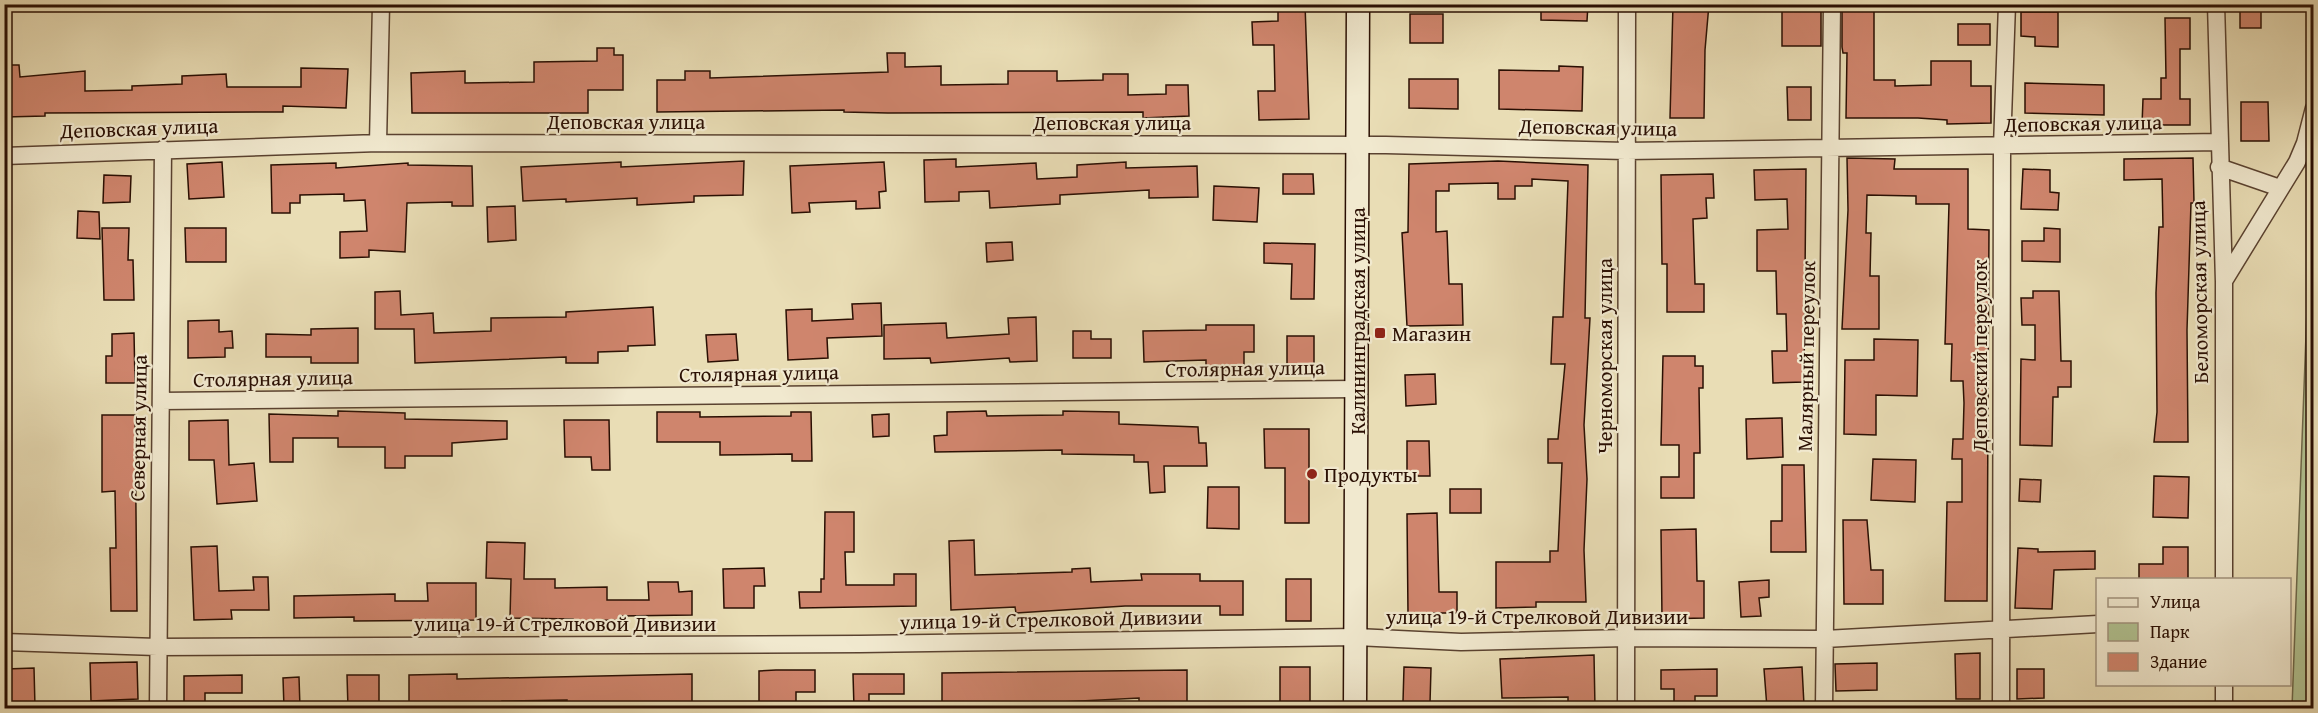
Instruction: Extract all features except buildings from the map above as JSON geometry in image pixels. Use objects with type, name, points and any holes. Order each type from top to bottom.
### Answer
[{"type":"main road","name":"Калининградская улица","points":[[1355,708],[1358,4]]},
{"type":"street","points":[[378,143],[381,4]]},
{"type":"street","name":"Черноморская улица","points":[[1626,708],[1627,4]]},
{"type":"street","name":"Малярный переулок","points":[[1824,708],[1832,4]]},
{"type":"street","name":"Деповский переулок","points":[[2001,708],[2002,147],[2007,4]]},
{"type":"street","name":"Беломорская улица","points":[[2216,4],[2224,282],[2224,578]]},
{"type":"street","points":[[2224,282],[2305,143],[2313,108]]},
{"type":"street","name":"Деповская улица","points":[[4,156],[378,143],[1358,145],[1626,152],[2220,142]]},
{"type":"street","name":"Северная улица","points":[[158,708],[163,149]]},
{"type":"street","points":[[2219,167],[2280,188]]},
{"type":"street","name":"Столярная улица","points":[[161,401],[1357,389]]},
{"type":"street","name":"улица 19-й Стрелковой Дивизии","points":[[4,642],[110,643],[157,647],[860,644],[1356,638],[1461,642],[1626,638],[1825,639],[2000,627],[2096,624]]},
{"type":"street","points":[[2224,686],[2224,708]]},
{"type":"green space","points":[[2313,253],[2314,708],[2292,708],[2309,255]]},
{"type":"place","name":"Магазин","points":[[1380,333]]},
{"type":"place","name":"Продукты","points":[[1312,474]]}]
